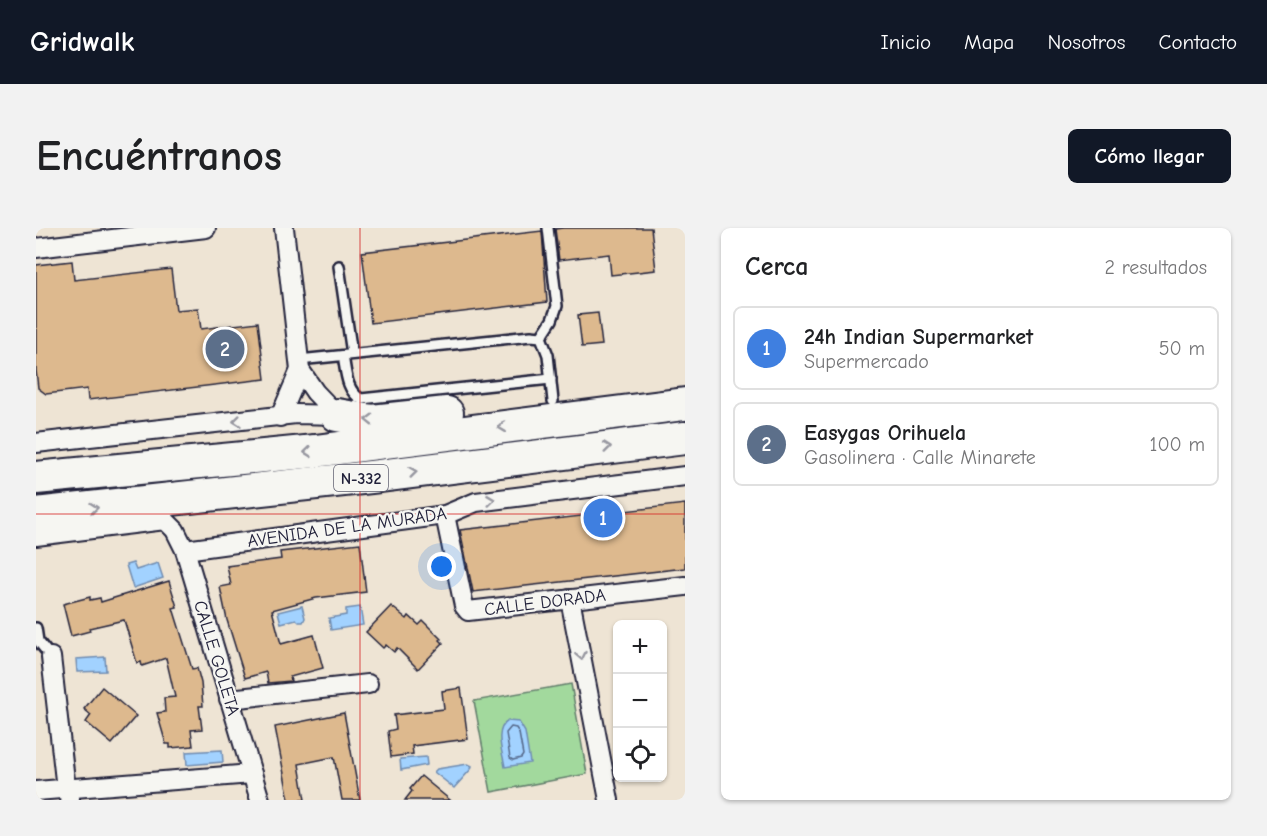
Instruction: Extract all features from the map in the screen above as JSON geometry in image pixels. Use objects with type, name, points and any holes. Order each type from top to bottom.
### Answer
[{"type":"highway","points":[[337,415],[372,421],[552,390],[614,394],[681,405]]},
{"type":"highway","name":"N-332","points":[[36,478],[315,451],[681,405]]},
{"type":"highway","name":"N-332","points":[[36,514],[327,482],[685,438]]},
{"type":"highway","points":[[165,520],[243,504],[327,482]]},
{"type":"street","points":[[36,248],[206,228]]},
{"type":"street","points":[[284,228],[299,365],[315,392],[337,415]]},
{"type":"street","points":[[280,417],[299,365]]},
{"type":"street","points":[[36,443],[309,413],[337,415]]},
{"type":"street","name":"AVENIDA DE LA MURADA","points":[[186,550],[445,515],[476,502],[685,476]]},
{"type":"street","name":"CALLE DORADA","points":[[445,515],[464,606],[468,611],[685,586]]},
{"type":"street","points":[[36,536],[165,520]]},
{"type":"street","name":"CALLE GOLETA","points":[[165,520],[175,530],[186,550],[260,800]]},
{"type":"street","points":[[570,599],[609,800]]},
{"type":"street","points":[[51,657],[69,794]]},
{"type":"street","points":[[230,699],[368,684]]},
{"type":"street","points":[[36,791],[69,794],[252,774]]},
{"type":"lane","points":[[541,337],[552,320],[557,306],[548,228]]},
{"type":"lane","points":[[339,266],[348,385],[356,397],[361,399],[552,390],[548,355],[541,337]]},
{"type":"lane","points":[[299,365],[347,355],[531,336],[541,337]]},
{"type":"lane","points":[[36,628],[38,641],[51,657]]},
{"type":"green space","points":[[571,684],[587,774],[491,792],[474,701]]},
{"type":"water","points":[[133,563],[136,570],[158,563],[163,578],[133,588],[126,565]]},
{"type":"water","points":[[302,606],[305,618],[303,622],[296,619],[281,623],[278,612]]},
{"type":"water","points":[[360,607],[363,625],[331,630],[329,618],[346,615],[346,609]]},
{"type":"water","points":[[105,657],[106,671],[77,672],[76,659]]},
{"type":"water","points":[[508,721],[519,722],[525,732],[530,763],[505,767],[500,736],[503,725]]},
{"type":"water","points":[[222,750],[223,762],[187,765],[186,752]]},
{"type":"water","points":[[426,757],[427,765],[401,770],[400,759]]},
{"type":"water","points":[[468,764],[472,766],[471,769],[454,788],[434,772],[437,769]]},
{"type":"building","points":[[651,228],[656,270],[611,275],[609,254],[559,260],[555,229]]},
{"type":"building","points":[[542,231],[547,302],[371,323],[362,252]]},
{"type":"building","points":[[72,261],[74,280],[171,269],[176,310],[198,308],[201,329],[258,322],[265,379],[88,400],[87,389],[46,394],[38,388],[36,370],[36,265]]},
{"type":"building","points":[[598,313],[602,345],[582,347],[578,315]]},
{"type":"building","points":[[685,504],[685,568],[473,592],[460,530]]},
{"type":"building","points":[[360,543],[366,592],[316,598],[272,610],[281,644],[314,635],[323,668],[290,677],[291,681],[268,683],[266,672],[245,678],[227,620],[220,587],[231,585],[227,566],[281,559],[280,552]]},
{"type":"building","points":[[169,581],[177,607],[173,608],[192,669],[197,668],[203,706],[199,706],[202,729],[191,730],[193,746],[170,748],[170,744],[166,744],[157,713],[165,712],[164,698],[175,697],[166,658],[142,666],[141,662],[137,663],[124,620],[89,628],[90,631],[71,636],[63,604],[90,597],[90,600],[100,598],[101,602]]},
{"type":"building","points":[[391,606],[407,619],[409,616],[419,625],[423,621],[443,643],[418,669],[397,648],[394,652],[386,645],[383,648],[366,632]]},
{"type":"building","points":[[102,687],[136,716],[112,744],[86,722],[91,715],[84,709]]},
{"type":"building","points":[[461,688],[468,739],[412,746],[413,754],[391,757],[388,731],[396,729],[394,715],[444,709],[442,691]]},
{"type":"building","points":[[344,713],[360,800],[342,800],[334,757],[299,764],[305,800],[289,800],[275,727]]},
{"type":"building","points":[[421,776],[450,800],[405,800],[412,791],[410,789]]},
{"type":"place","name":"Easygas Orihuela","points":[[225,349]]},
{"type":"place","name":"24h Indian Supermarket","points":[[603,518]]}]
